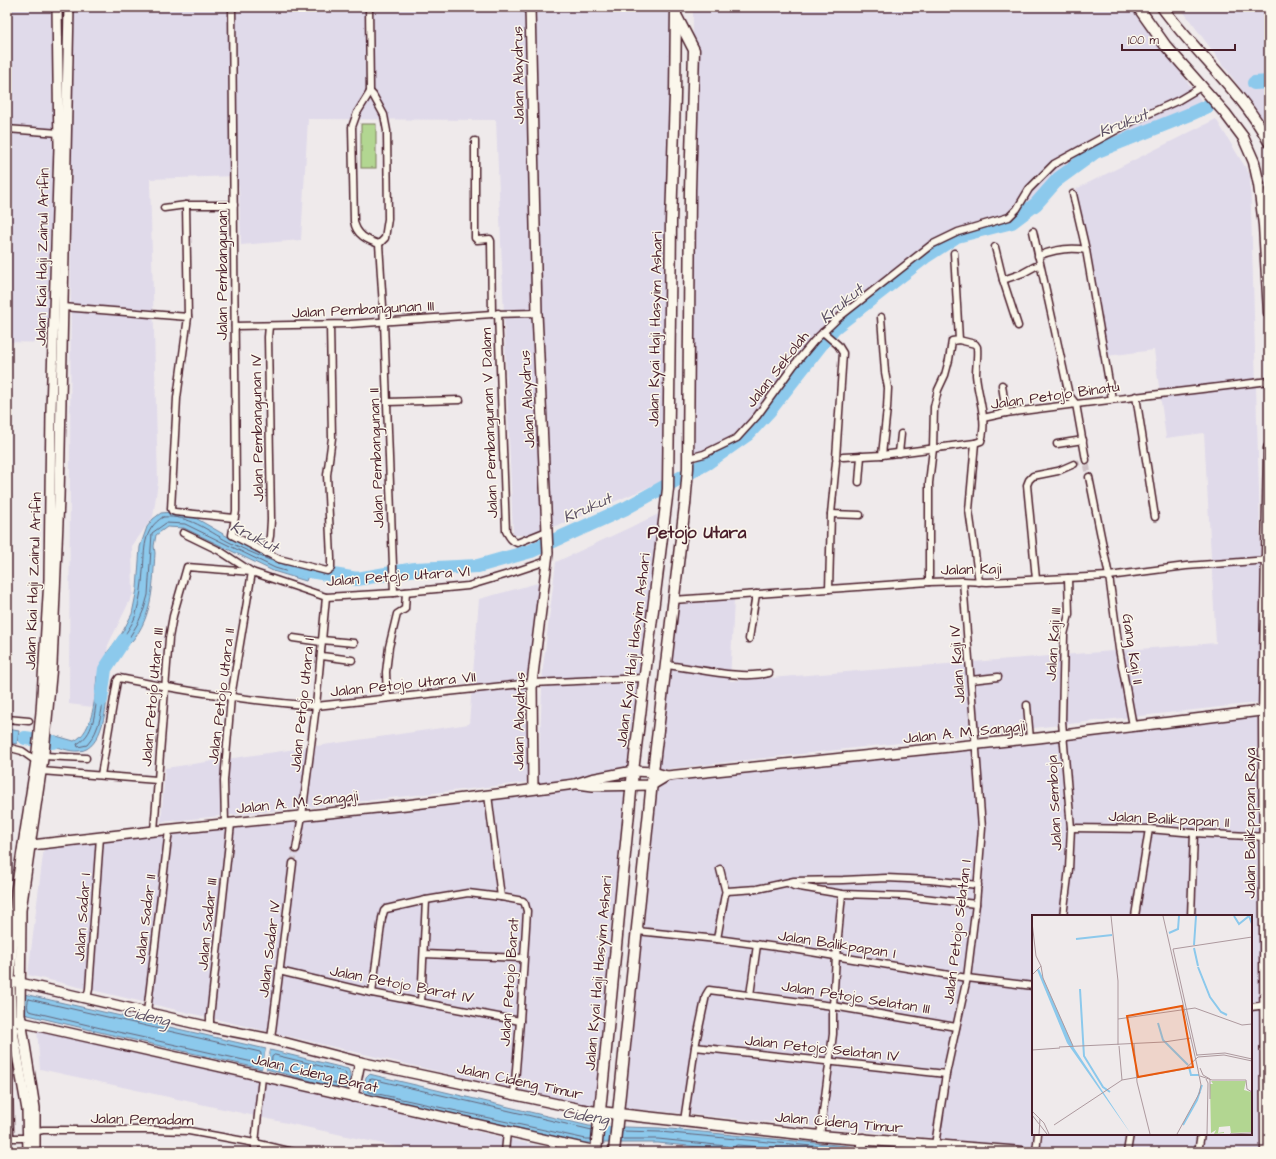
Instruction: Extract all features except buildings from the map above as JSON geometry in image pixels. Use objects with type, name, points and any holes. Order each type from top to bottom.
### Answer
[{"type":"main road","points":[[1138,7],[1165,45],[1244,138],[1254,162],[1259,185],[1263,219],[1269,313]]},
{"type":"main road","points":[[1162,7],[1177,28],[1242,100],[1259,123],[1269,142]]},
{"type":"main road","points":[[614,1151],[653,772],[688,463],[690,190],[694,50],[676,11]]},
{"type":"main road","name":"Jalan Kyai Haji Hasyim Ashari","points":[[598,1150],[632,772],[668,484],[671,222],[676,11]]},
{"type":"main road","name":"Jalan Balikpapan Raya","points":[[1266,1152],[1266,837],[1269,448]]},
{"type":"main road","name":"Jalan Cideng Timur","points":[[600,1115],[618,1115],[684,1121],[820,1136],[862,1145],[935,1145],[1022,1152]]},
{"type":"street","name":"Jalan Kiai Haji Zainul Arifin","points":[[56,401],[63,307],[60,242],[57,7]]},
{"type":"street","name":"Jalan Kiai Haji Zainul Arifin","points":[[40,755],[52,665],[59,498],[56,401],[60,242],[69,7]]},
{"type":"street","name":"Jalan Pembangunan I","points":[[232,7],[236,485],[232,535],[266,553]]},
{"type":"street","points":[[368,7],[370,92],[357,113],[352,127],[354,226],[359,234],[371,242],[379,244],[385,238],[388,219],[387,131],[384,114],[370,92]]},
{"type":"street","name":"Jalan Alaydrus","points":[[530,7],[537,313],[548,557],[532,683],[532,789]]},
{"type":"street","points":[[58,29],[68,29]]},
{"type":"street","name":"Jalan Sekolah","points":[[688,463],[737,438],[757,416],[794,365],[825,334],[837,319],[931,245],[958,232],[1009,217],[1017,209],[1030,189],[1054,164],[1134,122],[1179,100],[1204,90]]},
{"type":"street","points":[[7,129],[59,133]]},
{"type":"street","points":[[474,141],[475,238],[477,240],[490,239],[491,241],[495,314]]},
{"type":"street","points":[[1073,194],[1086,250],[1112,399]]},
{"type":"street","points":[[186,205],[188,317],[177,398],[171,506],[172,511],[175,512],[234,518]]},
{"type":"street","points":[[164,208],[186,205],[234,205]]},
{"type":"street","points":[[1033,231],[1039,265],[1070,395],[1076,404],[1086,460]]},
{"type":"street","name":"Jalan Pembangunan II","points":[[379,244],[384,322],[394,593]]},
{"type":"street","points":[[995,247],[1002,280],[1018,326]]},
{"type":"street","points":[[1038,256],[1052,251],[1071,249],[1086,250]]},
{"type":"street","points":[[954,253],[959,340]]},
{"type":"street","points":[[1002,280],[1023,274],[1039,265]]},
{"type":"street","points":[[63,307],[188,317]]},
{"type":"street","name":"Jalan Pembangunan III","points":[[235,326],[330,325],[495,314],[537,313]]},
{"type":"street","name":"Jalan Pembangunan V Dalam","points":[[495,314],[506,531],[510,538],[517,543],[547,533]]},
{"type":"street","points":[[881,317],[885,372],[888,388],[882,455]]},
{"type":"street","points":[[266,553],[280,559],[327,571],[331,568],[327,475],[332,438],[330,325]]},
{"type":"street","name":"Jalan Pembangunan IV","points":[[266,553],[270,536],[271,520],[269,326]]},
{"type":"street","points":[[825,334],[840,348],[843,356],[831,514],[829,589]]},
{"type":"street","points":[[929,582],[929,483],[934,407],[938,390],[947,368],[952,341],[959,340],[975,344],[977,347],[976,376],[983,418]]},
{"type":"street","name":"Jalan Petojo Binatu","points":[[975,443],[981,441],[984,434],[983,418],[1006,413],[1269,381]]},
{"type":"street","points":[[1002,385],[1006,413]]},
{"type":"street","points":[[1136,396],[1156,517]]},
{"type":"street","points":[[387,402],[460,400]]},
{"type":"street","points":[[899,453],[901,434]]},
{"type":"street","points":[[1057,444],[1083,440]]},
{"type":"street","points":[[843,457],[882,455],[975,443],[969,510],[979,582]]},
{"type":"street","points":[[859,482],[862,456]]},
{"type":"street","points":[[1036,579],[1027,485],[1028,480],[1033,476],[1058,471],[1074,464]]},
{"type":"street","name":"Gang Kaji II","points":[[1089,477],[1109,576],[1119,649],[1133,726]]},
{"type":"street","points":[[831,514],[860,516]]},
{"type":"street","name":"Jalan Petojo Utara VI","points":[[183,533],[220,551],[252,572]]},
{"type":"street","name":"Jalan Petojo Utara VI","points":[[187,567],[252,572],[326,597],[394,593],[468,586],[508,574],[548,557]]},
{"type":"street","name":"Jalan Kaji","points":[[673,600],[929,582],[979,582],[1109,576],[1186,566],[1268,560]]},
{"type":"street","name":"Jalan Petojo Utara III","points":[[154,831],[169,638],[172,616],[187,567]]},
{"type":"street","name":"Jalan Petojo Utara II","points":[[228,824],[224,782],[231,697],[252,572]]},
{"type":"street","name":"Jalan Kaji III","points":[[1063,736],[1062,654],[1064,635],[1069,614],[1068,578]]},
{"type":"street","name":"Jalan Kaji IV","points":[[964,581],[976,745]]},
{"type":"street","points":[[387,698],[386,672],[389,647],[398,614],[405,609],[406,592]]},
{"type":"street","points":[[749,638],[756,594]]},
{"type":"street","name":"Jalan Petojo Utara I","points":[[302,816],[322,656],[321,641],[326,597]]},
{"type":"street","points":[[293,638],[354,643]]},
{"type":"street","points":[[322,656],[352,660]]},
{"type":"street","points":[[665,665],[758,675],[769,673]]},
{"type":"street","points":[[971,680],[998,677]]},
{"type":"street","name":"Jalan Petojo Utara VII","points":[[101,775],[117,680],[119,678],[166,688],[316,706],[532,683],[644,678]]},
{"type":"street","points":[[1027,705],[1030,739]]},
{"type":"street","name":"Jalan A. M. Sangaji","points":[[26,846],[488,795],[575,784],[591,779],[632,772],[653,772],[667,776],[1063,736],[1267,710]]},
{"type":"street","points":[[7,718],[29,721]]},
{"type":"street","name":"Jalan Semboja","points":[[1063,736],[1071,828],[1069,869],[1063,915]]},
{"type":"street","name":"Jalan Petojo Selatan I","points":[[935,1145],[946,1074],[967,978],[978,885],[982,828],[976,745]]},
{"type":"street","points":[[7,747],[40,755],[86,758]]},
{"type":"street","points":[[35,1152],[10,1017],[9,982],[16,890],[41,771],[40,755]]},
{"type":"street","points":[[28,1152],[35,1108],[20,1013],[21,910],[26,846],[40,755]]},
{"type":"street","points":[[41,771],[157,780]]},
{"type":"street","name":"Jalan A. M. Sangaji","points":[[575,784],[593,786],[652,785],[667,776]]},
{"type":"street","name":"Jalan Petojo Barat","points":[[488,795],[501,897],[523,901],[527,911],[514,1094]]},
{"type":"street","points":[[296,849],[302,816]]},
{"type":"street","name":"Jalan Sadar III","points":[[210,1027],[228,824]]},
{"type":"street","name":"Jalan Balikpapan II","points":[[1071,828],[1149,829],[1194,834],[1266,837]]},
{"type":"street","points":[[1135,915],[1149,829]]},
{"type":"street","name":"Jalan Sadar II","points":[[147,1012],[169,830]]},
{"type":"street","points":[[1191,915],[1194,834]]},
{"type":"street","name":"Jalan Sadar I","points":[[87,998],[89,989],[100,837]]},
{"type":"street","name":"Jalan Sadar IV","points":[[271,1039],[293,863]]},
{"type":"street","points":[[717,939],[726,893],[720,868]]},
{"type":"street","points":[[726,893],[757,889],[794,881],[886,878],[930,880],[978,885]]},
{"type":"street","points":[[787,883],[794,886],[842,894],[905,896],[976,904]]},
{"type":"street","points":[[372,993],[384,911],[386,909],[468,893],[501,897]]},
{"type":"street","points":[[820,1136],[833,1034],[836,957],[842,894]]},
{"type":"street","points":[[421,1002],[426,900]]},
{"type":"street","name":"Jalan Balikpapan I","points":[[637,931],[717,939],[967,978],[1032,986]]},
{"type":"street","points":[[750,995],[757,945]]},
{"type":"street","points":[[424,954],[523,958]]},
{"type":"street","name":"Jalan Petojo Barat IV","points":[[279,971],[372,993],[520,1021]]},
{"type":"street","name":"Jalan Cideng Timur","points":[[9,982],[87,998],[210,1027],[271,1039],[359,1067],[514,1094],[581,1109],[600,1115]]},
{"type":"street","name":"Jalan Petojo Selatan III","points":[[684,1121],[695,1047],[708,991],[710,990],[833,1006],[956,1027]]},
{"type":"street","points":[[1252,1007],[1266,1005]]},
{"type":"street","name":"Jalan Cideng Barat","points":[[10,1017],[21,1022],[262,1077],[354,1095],[507,1136],[598,1150]]},
{"type":"street","name":"Jalan Petojo Selatan IV","points":[[695,1047],[946,1074]]},
{"type":"street","points":[[354,1095],[359,1067]]},
{"type":"street","points":[[9,1138],[9,1070],[20,1073]]},
{"type":"street","points":[[255,1152],[262,1077]]},
{"type":"street","name":"Jalan Pemadam","points":[[9,1138],[31,1134],[154,1130],[189,1131],[255,1143],[293,1152]]},
{"type":"street","points":[[1036,1152],[1038,1135]]},
{"type":"street","points":[[1127,1152],[1130,1135]]},
{"type":"street","points":[[1198,1152],[1201,1135]]},
{"type":"street","points":[[505,1152],[507,1136]]},
{"type":"shaded area","points":[[7,7],[62,7],[56,343],[7,342]]},
{"type":"shaded area","points":[[72,7],[673,7],[670,478],[567,522],[529,535],[513,535],[496,120],[308,119],[301,240],[241,245],[239,188],[235,176],[150,179],[158,482],[153,517],[132,546],[133,594],[108,645],[100,708],[69,704]]},
{"type":"shaded area","points":[[693,7],[1132,7],[1203,103],[1089,148],[1062,167],[1040,194],[1012,217],[951,233],[828,328],[769,403],[741,432],[689,463]]},
{"type":"shaded area","points":[[1180,7],[1269,7],[1269,127]]},
{"type":"shaded area","points":[[1216,119],[1250,175],[1265,702],[658,770],[678,604],[734,600],[730,681],[1216,643],[1204,433],[1166,438],[1154,350],[1099,357],[1076,189]]},
{"type":"shaded area","points":[[663,512],[629,771],[538,784],[543,667],[556,562]]},
{"type":"shaded area","points":[[545,581],[531,782],[161,822],[165,768],[469,724],[479,599]]},
{"type":"shaded area","points":[[1262,712],[1260,1152],[1077,1152],[625,1108],[658,780]]},
{"type":"shaded area","points":[[634,779],[602,1106],[581,1105],[28,975],[44,847]]},
{"type":"shaded area","points":[[37,1028],[565,1152],[420,1152],[40,1069]]},
{"type":"green space","points":[[361,124],[376,124],[376,168],[361,168]]},
{"type":"water","points":[[172,512],[192,516],[230,538],[258,550],[311,568],[306,581],[273,571],[184,528],[167,527],[156,535],[151,599],[144,621],[139,632],[132,641],[121,650],[115,658],[107,653],[122,633],[132,614],[137,589],[140,547],[147,527],[153,519],[161,513]]},
{"type":"water","points":[[97,676],[108,686],[105,714],[94,743],[87,749],[79,751],[49,745],[49,734],[74,741],[86,730],[90,721],[94,703]]},
{"type":"water","points":[[7,729],[19,731],[17,744],[7,742]]},
{"type":"water","points":[[24,994],[266,1049],[262,1069],[24,1014]]},
{"type":"water","points":[[270,1050],[348,1069],[350,1080],[348,1085],[345,1090],[266,1069]]},
{"type":"water","points":[[369,1074],[589,1126],[660,1128],[909,1152],[749,1152],[658,1143],[586,1143],[366,1095],[363,1091],[366,1077]]},
{"type":"pier","points":[[49,732],[55,734],[53,748],[48,747]]},
{"type":"pier","points":[[266,1049],[270,1050],[266,1069],[262,1069]]},
{"type":"waterway","name":"Krukut","points":[[1254,83],[1269,82]]},
{"type":"waterway","name":"Krukut","points":[[292,568],[357,579],[415,569],[478,566],[531,551],[626,508],[707,463],[748,434],[770,410],[834,328],[925,257],[957,236],[1012,222],[1036,204],[1058,179],[1095,152],[1208,106]]},
{"type":"waterway","name":"Krukut","points":[[101,700],[105,669],[124,640]]},
{"type":"waterway","name":"Krukut","points":[[25,738],[53,742]]},
{"type":"tunnel","points":[[1074,464],[1086,460],[1089,477]]},
{"type":"tunnel","points":[[293,863],[296,849]]},
{"type":"district","name":"Petojo Utara","points":[[697,532]]},
{"type":"water label","name":"Cideng","points":[[147,1015]]},
{"type":"water label","name":"Cideng","points":[[586,1115]]}]
